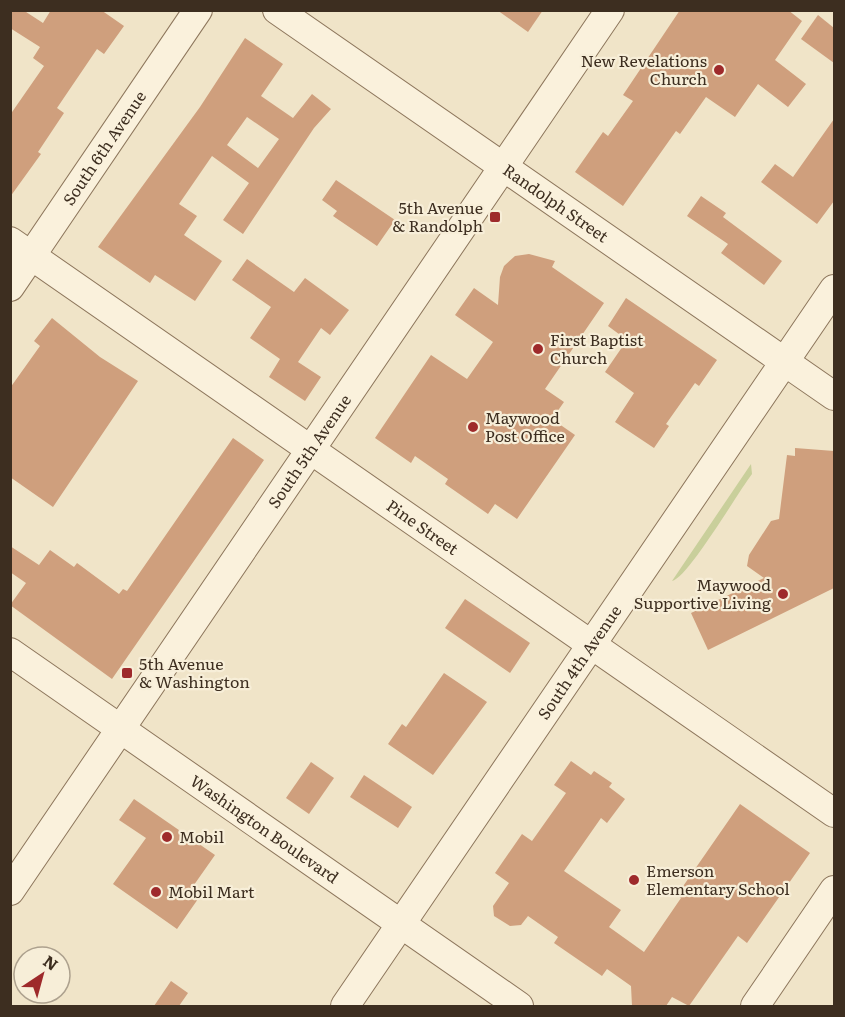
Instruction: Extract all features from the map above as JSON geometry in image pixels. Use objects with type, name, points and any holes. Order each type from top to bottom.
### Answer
[{"type":"street","name":"South 6th Avenue","points":[[10,286],[21,248],[198,10]]},
{"type":"street","name":"Randolph Street","points":[[278,10],[834,396]]},
{"type":"street","name":"South 5th Avenue","points":[[10,891],[609,10]]},
{"type":"street","name":"Pine Street","points":[[21,248],[834,813]]},
{"type":"street","name":"South 4th Avenue","points":[[345,1006],[834,289]]},
{"type":"street","name":"Washington Boulevard","points":[[10,652],[519,1006]]},
{"type":"street","points":[[755,1006],[834,890]]},
{"type":"green space","points":[[751,464],[752,474],[713,533],[689,566],[672,581]]},
{"type":"building","points":[[10,10],[23,10],[43,23],[51,10],[101,10],[124,26],[104,54],[97,49],[57,108],[64,113],[38,152],[41,154],[10,197],[10,115],[44,66],[33,58],[40,47],[10,28]]},
{"type":"building","points":[[497,10],[543,10],[528,32]]},
{"type":"building","points":[[680,10],[788,10],[802,21],[775,60],[806,84],[788,107],[758,84],[735,117],[706,97],[680,134],[676,131],[623,206],[575,172],[603,132],[608,136],[633,101],[623,95]]},
{"type":"building","points":[[818,15],[834,28],[834,63],[801,39]]},
{"type":"building","points":[[245,38],[283,64],[261,96],[293,118],[312,94],[331,109],[314,128],[243,234],[223,220],[249,183],[212,156],[179,204],[197,216],[184,235],[222,261],[195,301],[155,275],[150,283],[98,247],[200,107]],"holes":[[[247,117],[279,139],[258,168],[227,145]]]},
{"type":"building","points":[[834,119],[834,201],[817,224],[761,182],[775,164],[793,177]]},
{"type":"building","points":[[336,180],[395,220],[377,246],[333,216],[337,211],[322,200]]},
{"type":"building","points":[[701,196],[726,213],[723,217],[782,261],[764,285],[721,253],[728,244],[687,216]]},
{"type":"building","name":"Maywood Post Office","points":[[529,254],[555,261],[552,267],[604,303],[545,389],[564,402],[552,419],[575,435],[517,519],[495,504],[488,514],[445,484],[448,479],[415,456],[411,463],[375,438],[431,355],[467,379],[493,342],[455,315],[474,288],[498,305],[500,277],[504,266],[515,256]]},
{"type":"building","points":[[247,259],[294,292],[305,278],[349,310],[330,335],[321,328],[298,362],[321,377],[305,401],[269,377],[280,359],[250,338],[271,307],[232,280]]},
{"type":"building","points":[[626,298],[717,360],[699,386],[695,383],[666,424],[669,426],[654,448],[615,422],[634,393],[605,372],[627,340],[608,326]]},
{"type":"building","points":[[52,318],[100,357],[138,381],[53,507],[10,477],[10,388],[40,346],[34,341]]},
{"type":"building","points":[[233,438],[264,460],[112,679],[10,605],[26,583],[10,572],[10,546],[39,565],[50,550],[74,567],[77,563],[119,594],[123,589],[127,591]]},
{"type":"building","name":"Maywood Supportive Living","points":[[795,448],[834,451],[834,588],[708,650],[691,613],[764,578],[747,566],[749,555],[771,521],[779,519],[787,455],[795,456]]},
{"type":"building","points":[[465,599],[530,643],[510,673],[445,628]]},
{"type":"building","points":[[444,673],[487,702],[433,775],[388,744],[402,724],[406,727]]},
{"type":"building","points":[[571,761],[591,775],[594,771],[612,783],[609,787],[625,799],[607,823],[601,818],[564,871],[621,910],[609,927],[644,952],[681,898],[677,895],[740,804],[810,853],[747,943],[738,936],[689,1006],[672,997],[666,1006],[632,1006],[631,986],[607,969],[602,976],[554,943],[558,937],[528,916],[521,925],[510,926],[494,916],[493,906],[509,883],[495,873],[522,834],[532,841],[566,793],[554,785]]},
{"type":"building","points":[[311,762],[334,778],[309,814],[286,798]]},
{"type":"building","points":[[364,775],[412,807],[398,828],[350,797]]},
{"type":"building","points":[[134,799],[215,855],[189,892],[198,899],[177,929],[113,884],[146,838],[119,820]]},
{"type":"building","points":[[171,981],[188,993],[179,1006],[154,1006]]},
{"type":"place","name":"New Revelations Church","points":[[719,70]]},
{"type":"place","name":"5th Avenue & Randolph","points":[[495,217]]},
{"type":"place","name":"First Baptist Church","points":[[538,349]]},
{"type":"place","name":"Maywood Post Office","points":[[473,427]]},
{"type":"place","name":"Maywood Supportive Living","points":[[783,594]]},
{"type":"place","name":"5th Avenue & Washington","points":[[127,673]]},
{"type":"place","name":"Mobil","points":[[167,837]]},
{"type":"place","name":"Emerson Elementary School","points":[[634,880]]},
{"type":"place","name":"Mobil Mart","points":[[156,892]]}]
